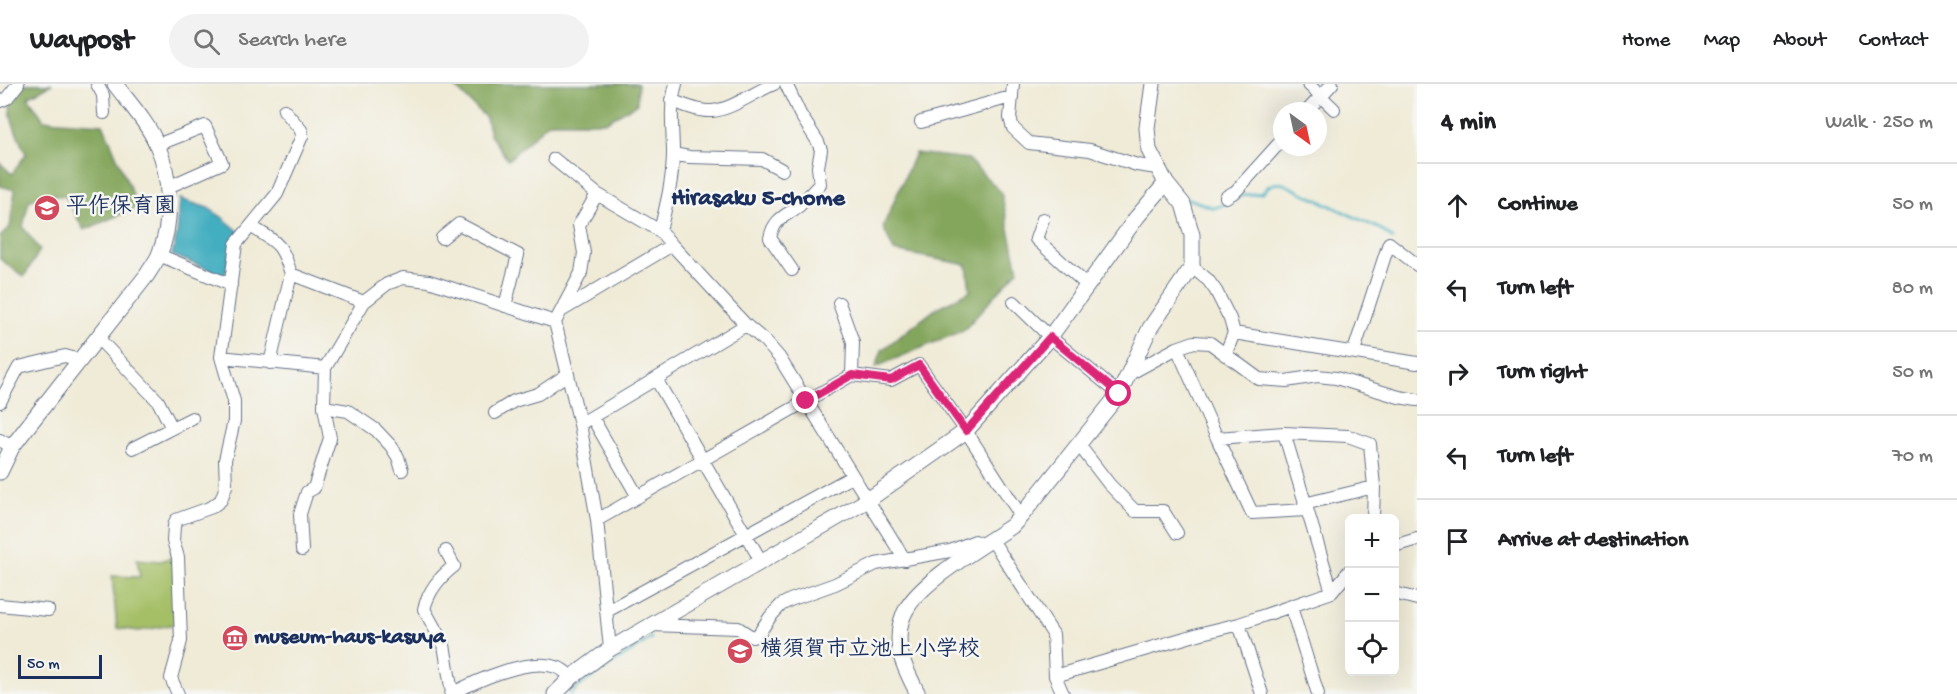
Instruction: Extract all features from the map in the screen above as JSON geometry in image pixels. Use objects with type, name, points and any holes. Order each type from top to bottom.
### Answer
[{"type":"street","points":[[0,101],[8,98],[18,84]]},
{"type":"street","points":[[97,84],[103,95],[104,113]]},
{"type":"street","points":[[0,472],[6,444],[79,360],[147,275],[159,255],[167,224],[168,187],[157,145],[115,84]]},
{"type":"street","points":[[660,231],[670,188],[673,154],[671,100],[675,84]]},
{"type":"street","points":[[671,100],[684,106],[711,112],[723,109],[774,84]]},
{"type":"street","points":[[786,84],[804,121],[818,142],[820,150],[818,167],[820,184],[798,206],[782,216],[772,231],[771,238],[792,270]]},
{"type":"street","points":[[1013,84],[1010,118],[1013,128],[1029,143],[1090,150],[1137,165],[1157,168]]},
{"type":"street","points":[[918,694],[903,663],[900,649],[900,629],[905,611],[912,600],[925,587],[1012,526],[1021,516],[1119,394],[1150,328],[1192,267],[1192,235],[1183,204],[1166,183],[1149,150],[1147,128],[1153,84]]},
{"type":"street","points":[[1308,84],[1334,109]]},
{"type":"street","points":[[1315,102],[1332,84]]},
{"type":"street","points":[[921,122],[1011,97]]},
{"type":"street","points":[[178,694],[171,678],[181,640],[178,557],[173,541],[174,526],[176,520],[212,507],[220,500],[226,486],[225,460],[234,421],[234,401],[221,357],[236,244],[277,195],[302,136],[301,130],[284,110]]},
{"type":"street","points":[[157,145],[205,126],[222,163],[168,187]]},
{"type":"street","points":[[1226,197],[1236,191],[1273,151]]},
{"type":"street","points":[[673,154],[688,158],[762,159],[782,170]]},
{"type":"street","points":[[554,159],[597,194],[660,231],[746,326],[765,341],[779,357],[905,560]]},
{"type":"street","points":[[555,694],[572,677],[610,649],[868,500],[966,431],[1050,337],[1137,217],[1166,183]]},
{"type":"street","points":[[597,194],[579,225],[584,253],[580,273],[558,316],[597,520],[610,649]]},
{"type":"street","points":[[1043,219],[1036,239],[1087,285]]},
{"type":"street","points":[[442,238],[459,224],[518,255],[505,306]]},
{"type":"street","points":[[252,227],[277,242],[285,253],[291,274],[270,363]]},
{"type":"street","points":[[1354,351],[1389,243],[1417,263]]},
{"type":"street","points":[[302,550],[300,514],[307,492],[314,488],[330,438],[324,407],[325,368],[364,302],[387,284],[403,278],[429,281],[505,306],[558,316],[672,244]]},
{"type":"street","points":[[159,255],[231,285]]},
{"type":"street","points":[[1192,267],[1208,280],[1224,304],[1234,333],[1225,355]]},
{"type":"street","points":[[291,274],[364,302]]},
{"type":"street","points":[[1014,302],[1050,337],[1119,394]]},
{"type":"street","points":[[839,303],[853,342],[852,375]]},
{"type":"street","points":[[580,424],[746,326]]},
{"type":"street","points":[[1234,333],[1417,363]]},
{"type":"street","points":[[97,337],[158,401],[172,428]]},
{"type":"street","points":[[1129,374],[1177,348],[1194,342],[1210,344],[1259,379],[1286,381],[1317,376],[1336,378],[1399,397],[1417,400]]},
{"type":"street","points":[[1177,348],[1252,513],[1305,507],[1374,486]]},
{"type":"street","points":[[0,402],[19,367],[65,356],[79,360]]},
{"type":"street","points":[[221,357],[325,368]]},
{"type":"street","points":[[597,520],[852,375],[891,380],[919,365],[966,431],[1021,516]]},
{"type":"street","points":[[495,413],[514,401],[538,394],[568,374]]},
{"type":"street","points":[[656,379],[761,561]]},
{"type":"street","points":[[324,407],[348,411],[376,430],[394,451],[402,470]]},
{"type":"street","points":[[592,417],[639,497]]},
{"type":"street","points":[[133,448],[192,418]]},
{"type":"street","points":[[1217,438],[1284,433],[1348,436],[1370,444],[1374,486],[1373,514]]},
{"type":"street","points":[[1284,433],[1332,592]]},
{"type":"street","points":[[1079,445],[1109,484],[1135,511],[1163,511],[1177,533]]},
{"type":"street","points":[[607,611],[853,477]]},
{"type":"street","points":[[1399,545],[1417,539]]},
{"type":"street","points":[[651,625],[738,628],[752,637],[758,635],[781,605],[835,584],[876,564],[950,551],[975,541],[987,542],[1053,634],[1055,676],[1063,694]]},
{"type":"street","points":[[446,551],[454,566],[440,578],[428,595],[424,609],[444,645],[452,694],[516,669],[537,664],[557,667],[572,677]]},
{"type":"street","points":[[1055,676],[1291,607],[1332,592],[1345,576]]},
{"type":"street","points":[[1399,595],[1417,599]]},
{"type":"street","points":[[0,605],[48,610]]},
{"type":"street","points":[[1291,607],[1318,694]]},
{"type":"street","points":[[1239,624],[1262,694]]},
{"type":"green space","points":[[21,84],[52,84],[28,97],[44,120],[103,124],[138,207],[84,230],[65,196],[43,195],[29,201],[23,227],[40,250],[24,277],[0,259],[0,237],[10,227],[15,190],[0,186],[0,163],[12,174],[26,154],[15,128],[10,108]]},
{"type":"green space","points":[[452,84],[638,84],[637,104],[605,122],[549,122],[508,160],[490,135],[486,118]]},
{"type":"green space","points":[[915,153],[968,159],[1001,192],[1018,270],[964,330],[876,367],[882,350],[937,308],[970,291],[967,265],[894,251],[883,227]]},
{"type":"green space","points":[[175,556],[176,624],[139,631],[117,628],[112,576],[140,577],[137,559],[161,561]]},
{"type":"water","points":[[180,199],[208,208],[241,233],[233,242],[225,276],[172,255],[177,234]]},
{"type":"waterway","points":[[1186,198],[1214,208],[1243,195],[1263,193],[1272,184],[1284,184],[1380,229],[1393,239]]},
{"type":"waterway","points":[[571,694],[582,684],[651,638]]},
{"type":"place","name":"平作保育園","points":[[47,208]]},
{"type":"place","name":"museum-haus-kasuya","points":[[235,638]]},
{"type":"place","name":"横須賀市立池上小学校","points":[[740,651]]},
{"type":"district","name":"Hirasaku 5-chome","points":[[758,199]]},
{"type":"route","points":[[806,401],[852,375],[891,380],[919,365],[966,431],[1050,337],[1119,394]]}]
